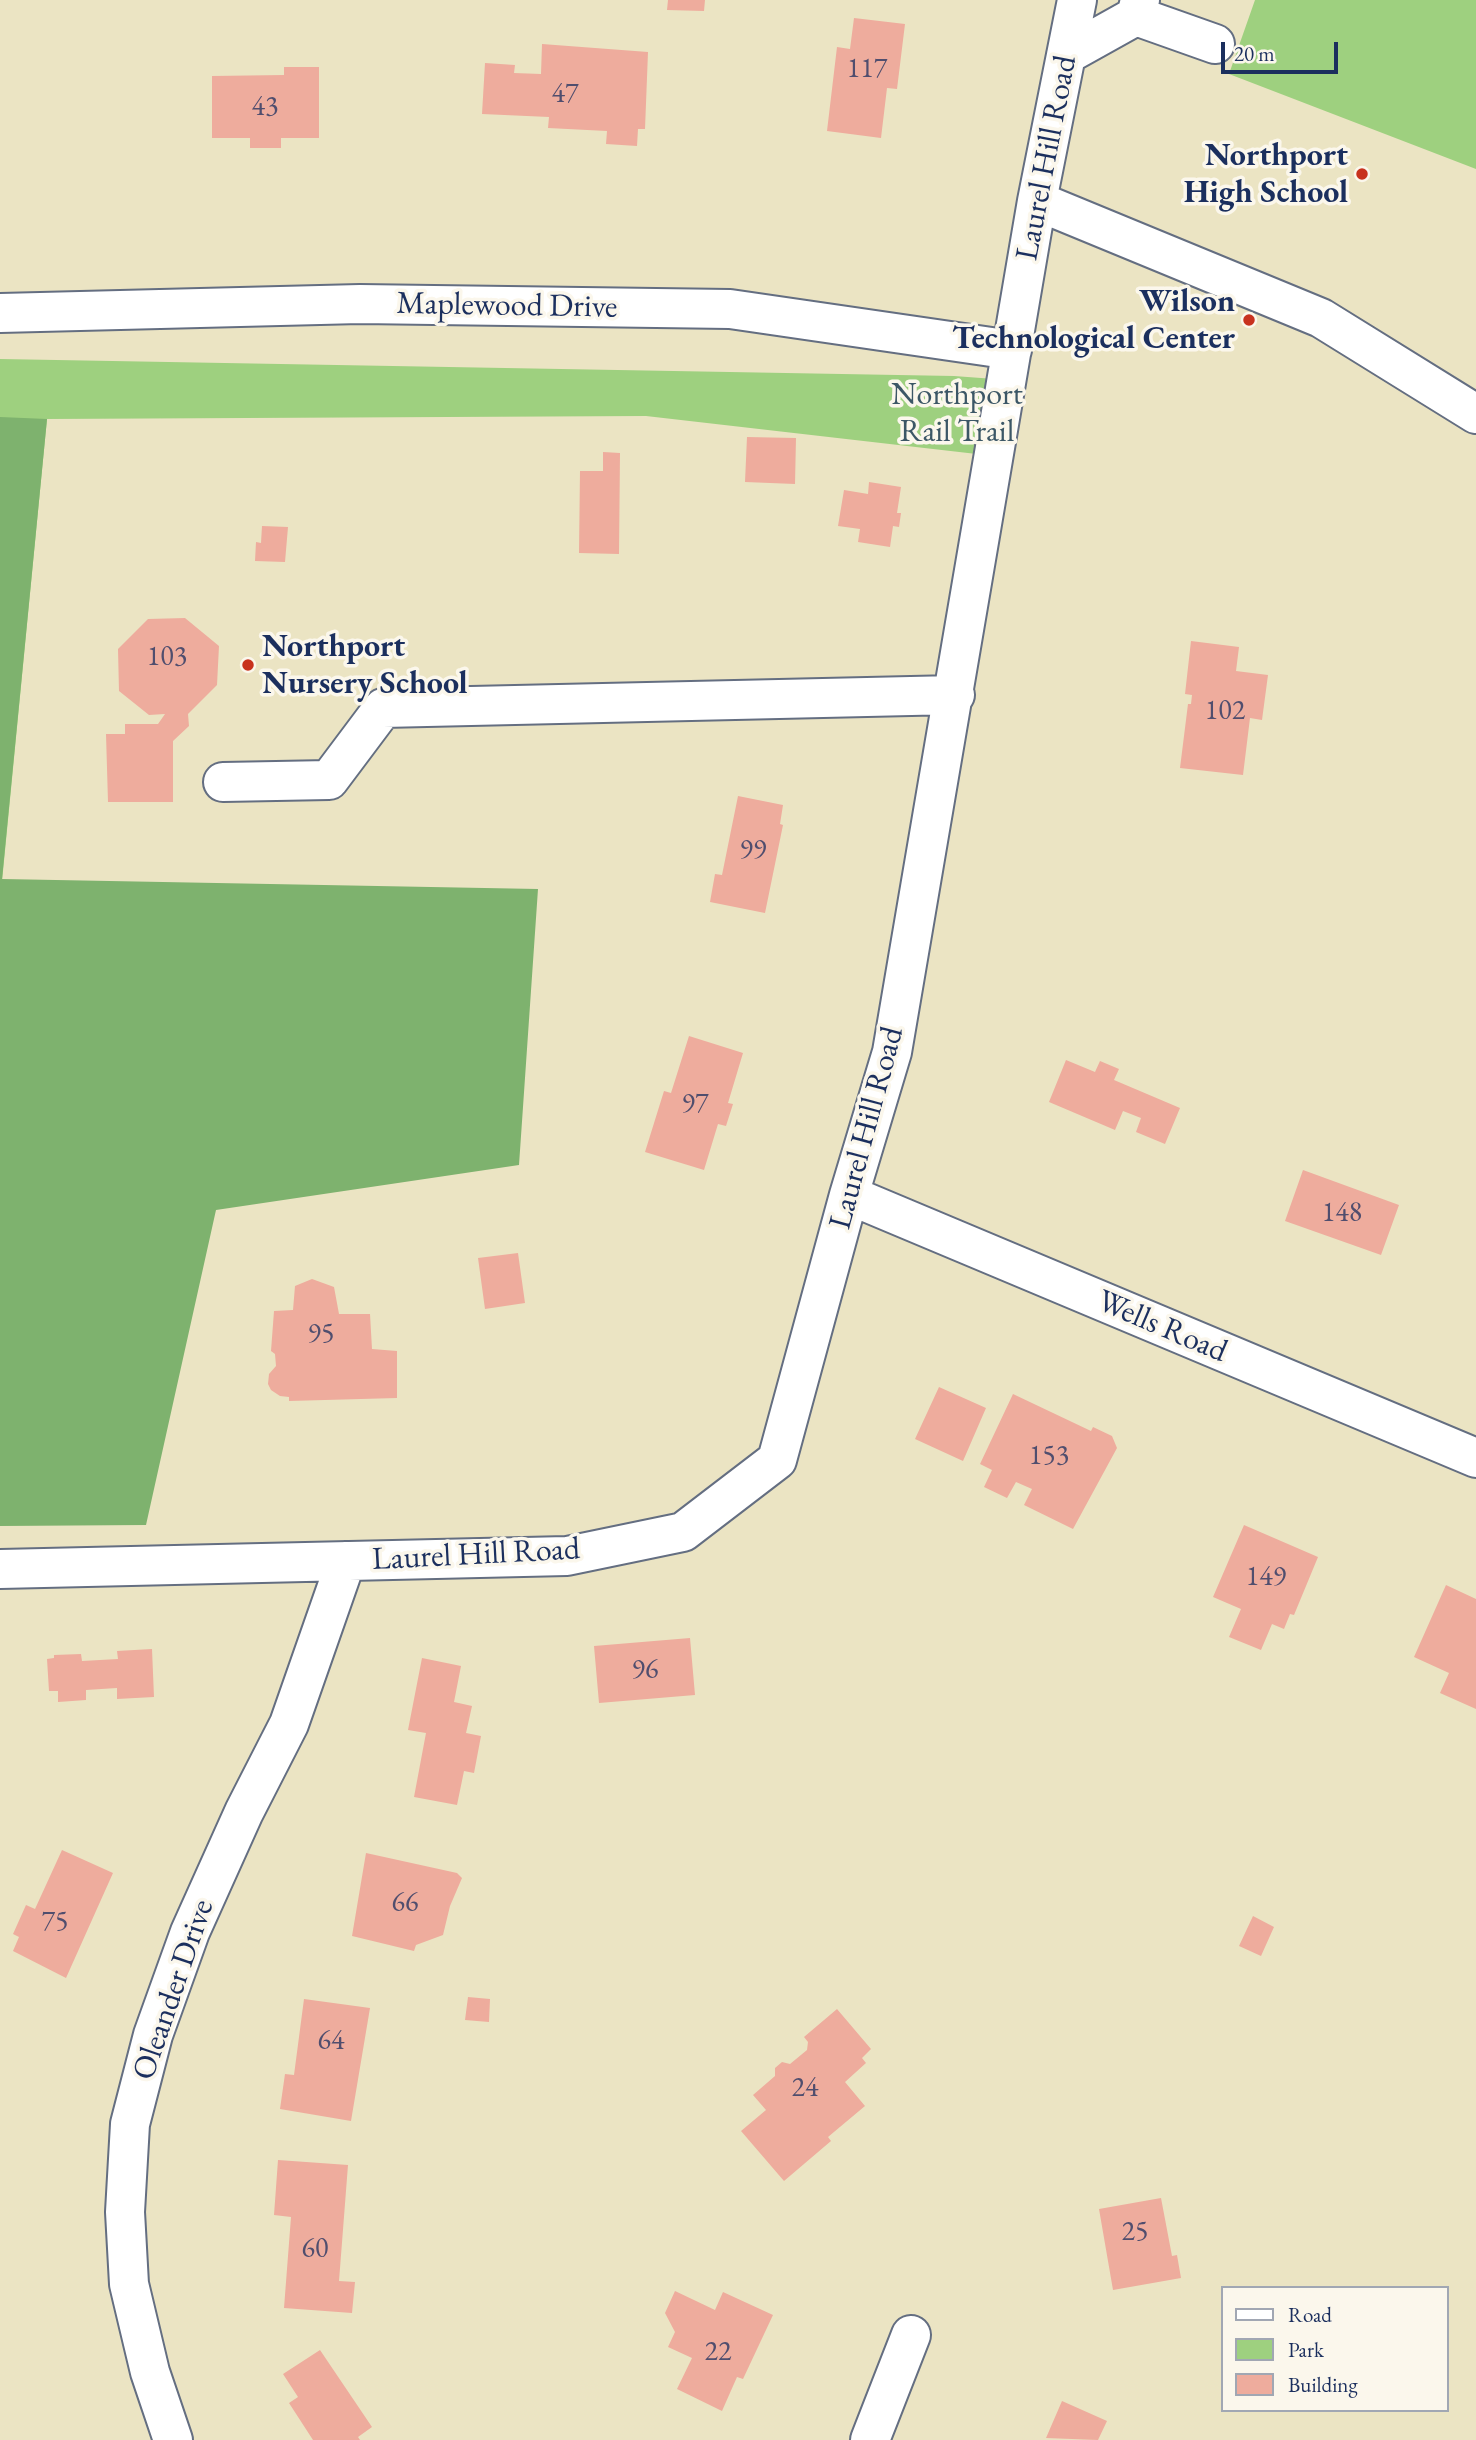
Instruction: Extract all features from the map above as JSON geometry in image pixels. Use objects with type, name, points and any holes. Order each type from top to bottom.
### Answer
[{"type":"street","name":"Laurel Hill Road","points":[[0,1569],[567,1556],[683,1532],[777,1460],[849,1195],[892,1052],[955,695],[1037,201],[1077,0]]},
{"type":"street","points":[[1066,55],[1138,8],[1215,44]]},
{"type":"street","points":[[1037,201],[1321,318],[1476,414]]},
{"type":"street","name":"Maplewood Drive","points":[[0,313],[360,304],[730,309],[1012,349]]},
{"type":"street","points":[[223,782],[329,780],[383,708],[955,695]]},
{"type":"street","name":"Wells Road","points":[[849,1195],[1476,1458]]},
{"type":"street","name":"Oleander Drive","points":[[173,2440],[150,2372],[129,2284],[125,2212],[130,2124],[153,2035],[190,1932],[244,1812],[289,1724],[346,1561]]},
{"type":"street","points":[[870,2440],[911,2335]]},
{"type":"green space","points":[[1255,0],[1476,0],[1476,169],[1229,74]]},
{"type":"green space","name":"Northport Rail Trail","points":[[0,359],[954,376],[1008,380],[994,456],[646,416],[47,419],[0,902]]},
{"type":"green space","points":[[0,417],[47,419],[2,879],[538,889],[519,1165],[216,1210],[146,1525],[0,1526]]},
{"type":"building","points":[[668,0],[705,0],[704,11],[667,10]]},
{"type":"building","points":[[854,18],[905,24],[897,89],[887,88],[881,138],[827,131],[837,47],[850,49]]},
{"type":"building","points":[[542,44],[648,52],[645,129],[638,129],[637,146],[606,144],[607,131],[548,128],[549,117],[482,114],[485,63],[515,65],[514,73],[541,74]]},
{"type":"building","points":[[284,67],[319,67],[319,138],[281,138],[281,148],[250,148],[250,138],[212,138],[212,76],[284,75]]},
{"type":"building","points":[[747,437],[796,438],[795,484],[745,482]]},
{"type":"building","points":[[603,452],[620,453],[619,554],[579,553],[580,471],[603,471]]},
{"type":"building","points":[[869,482],[901,487],[897,513],[901,513],[899,527],[893,526],[890,547],[858,542],[860,529],[838,526],[844,490],[868,494]]},
{"type":"building","points":[[262,526],[288,527],[285,562],[255,561],[256,542],[261,543]]},
{"type":"building","name":"Northport Nursery School","points":[[185,618],[219,646],[217,685],[188,714],[189,726],[173,741],[173,802],[108,802],[106,734],[125,734],[125,724],[158,724],[165,714],[149,715],[119,691],[118,649],[148,619]]},
{"type":"building","points":[[1191,641],[1239,647],[1236,671],[1268,675],[1262,720],[1250,718],[1243,775],[1180,768],[1188,704],[1191,704],[1192,695],[1185,694]]},
{"type":"building","points":[[738,796],[783,805],[780,824],[783,825],[765,913],[710,902],[715,874],[722,875]]},
{"type":"building","points":[[689,1036],[743,1053],[728,1103],[733,1104],[726,1126],[718,1124],[704,1170],[645,1152],[664,1091],[671,1093]]},
{"type":"building","points":[[1066,1060],[1095,1072],[1100,1061],[1119,1069],[1114,1080],[1180,1108],[1165,1144],[1136,1132],[1141,1118],[1123,1111],[1115,1130],[1049,1102]]},
{"type":"building","points":[[1303,1170],[1399,1205],[1381,1255],[1285,1221]]},
{"type":"building","points":[[518,1253],[525,1303],[485,1309],[478,1258]]},
{"type":"building","points":[[312,1279],[334,1287],[339,1314],[370,1314],[372,1349],[397,1351],[397,1398],[289,1401],[289,1397],[280,1396],[271,1390],[268,1384],[269,1374],[276,1366],[275,1354],[271,1351],[274,1311],[293,1310],[295,1286]]},
{"type":"building","points":[[939,1387],[986,1408],[963,1461],[915,1439]]},
{"type":"building","points":[[1013,1394],[1091,1431],[1093,1427],[1112,1436],[1117,1448],[1073,1529],[1024,1505],[1032,1489],[1016,1482],[1007,1498],[984,1487],[992,1470],[980,1464]]},
{"type":"building","points":[[1244,1525],[1318,1557],[1294,1615],[1290,1614],[1284,1629],[1272,1624],[1261,1650],[1229,1637],[1241,1609],[1213,1597]]},
{"type":"building","points":[[1446,1585],[1476,1599],[1476,1709],[1440,1693],[1449,1673],[1414,1657]]},
{"type":"building","points":[[690,1638],[695,1695],[599,1703],[594,1646]]},
{"type":"building","points":[[152,1649],[154,1697],[117,1699],[117,1688],[86,1690],[86,1700],[58,1702],[58,1691],[49,1691],[47,1659],[54,1658],[54,1655],[81,1654],[82,1661],[118,1659],[117,1651]]},
{"type":"building","points":[[422,1658],[461,1666],[454,1702],[472,1706],[466,1733],[481,1736],[474,1773],[464,1771],[457,1805],[414,1797],[426,1733],[408,1730]]},
{"type":"building","points":[[62,1850],[113,1873],[66,1978],[13,1951],[19,1937],[13,1934],[26,1905],[35,1909]]},
{"type":"building","points":[[366,1853],[457,1873],[462,1878],[450,1906],[443,1935],[416,1945],[414,1951],[352,1936]]},
{"type":"building","points":[[1253,1916],[1274,1927],[1261,1956],[1239,1946]]},
{"type":"building","points":[[468,1997],[490,1999],[489,2022],[465,2020]]},
{"type":"building","points":[[304,1999],[370,2008],[351,2121],[280,2109],[285,2074],[294,2075]]},
{"type":"building","points":[[837,2009],[871,2049],[862,2058],[866,2063],[845,2082],[865,2106],[828,2137],[831,2141],[784,2181],[741,2131],[766,2110],[753,2095],[775,2076],[775,2068],[782,2062],[790,2064],[807,2050],[808,2042],[804,2037]]},
{"type":"building","points":[[278,2160],[348,2165],[339,2281],[355,2282],[352,2313],[284,2308],[291,2217],[274,2215]]},
{"type":"building","points":[[1161,2198],[1172,2256],[1177,2255],[1181,2278],[1113,2290],[1099,2209]]},
{"type":"building","points":[[675,2291],[715,2310],[723,2292],[773,2315],[743,2379],[737,2377],[722,2411],[677,2389],[692,2358],[668,2347],[675,2332],[665,2313]]},
{"type":"building","points":[[320,2350],[372,2427],[358,2437],[360,2440],[313,2440],[289,2403],[298,2397],[283,2374]]},
{"type":"building","points":[[1062,2401],[1107,2421],[1098,2440],[1046,2438]]},
{"type":"place","name":"Northport High School","points":[[1362,174]]},
{"type":"place","name":"Wilson Technological Center","points":[[1249,320]]},
{"type":"place","name":"Northport Nursery School","points":[[248,665]]}]
